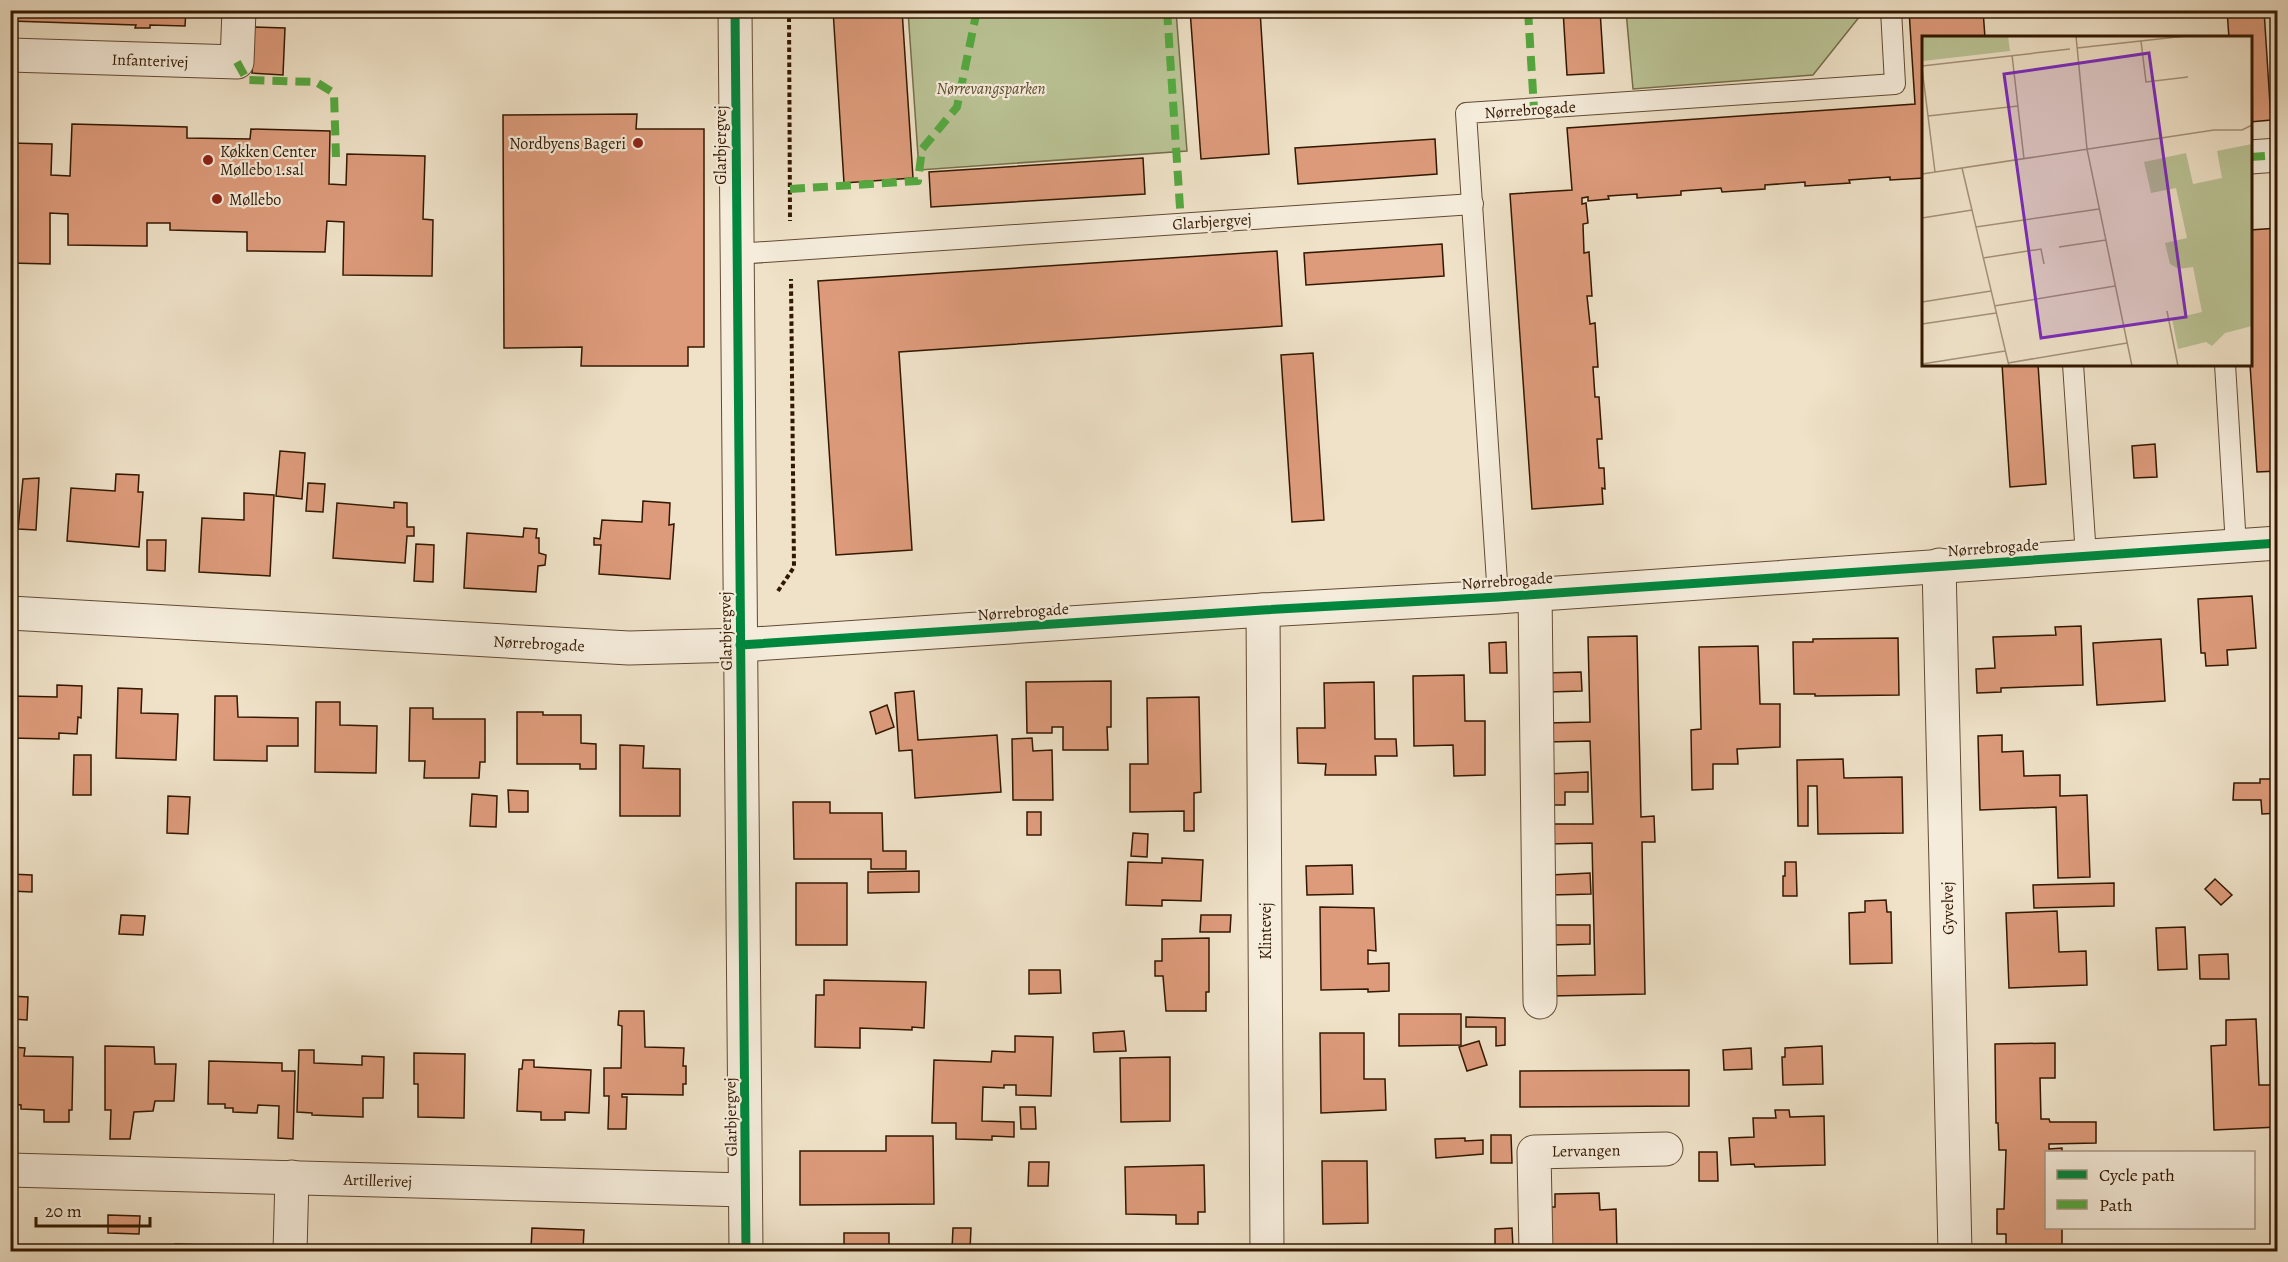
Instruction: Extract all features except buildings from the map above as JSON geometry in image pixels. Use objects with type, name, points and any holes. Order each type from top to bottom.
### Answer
[{"type":"street","name":"Infanterivej","points":[[10,55],[237,63],[239,10]]},
{"type":"street","name":"Glarbjergvej","points":[[735,10],[746,1251]]},
{"type":"street","points":[[2252,157],[2277,155]]},
{"type":"street","name":"Nørrebrogade","points":[[10,613],[629,648],[740,645],[1263,610],[1498,597],[2277,543]]},
{"type":"street","name":"Gyvelvej","points":[[1939,566],[1955,1251]]},
{"type":"street","name":"Nørrebrogade","points":[[1535,593],[1540,1002]]},
{"type":"street","name":"Klintevej","points":[[1263,610],[1267,1251]]},
{"type":"street","name":"Lervangen","points":[[1536,1251],[1534,1152],[1666,1149]]},
{"type":"street","name":"Artillerivej","points":[[10,1170],[745,1190]]},
{"type":"street","points":[[290,1251],[292,1177]]},
{"type":"lane","name":"Nørrebrogade","points":[[1498,597],[1466,113],[1895,84],[1891,10]]},
{"type":"lane","name":"Glarbjergvej","points":[[736,254],[1473,204]]},
{"type":"lane","points":[[2073,366],[2086,555]]},
{"type":"lane","points":[[2225,366],[2236,546]]},
{"type":"path","points":[[774,596],[794,567],[789,10]]},
{"type":"green space","points":[[1626,10],[1864,11],[1813,75],[1633,89]]},
{"type":"green space","name":"Nørrevangsparken","points":[[908,11],[1176,11],[1187,151],[919,170]]},
{"type":"marked path","points":[[790,189],[918,181],[922,149],[957,107],[977,10]]},
{"type":"marked path","points":[[1167,10],[1181,223]]},
{"type":"marked path","points":[[1528,10],[1534,109]]},
{"type":"marked path","points":[[237,62],[247,80],[316,82],[334,93],[336,157]]},
{"type":"marked path","points":[[2252,157],[2278,155]]},
{"type":"cycle path","points":[[735,10],[746,1252]]},
{"type":"cycle path","points":[[740,645],[1263,610],[1498,597],[2278,543]]},
{"type":"place","name":"Nordbyens Bageri","points":[[638,143]]},
{"type":"place","name":"Køkken Center Møllebo 1.sal","points":[[208,160]]},
{"type":"place","name":"Møllebo","points":[[217,199]]}]
